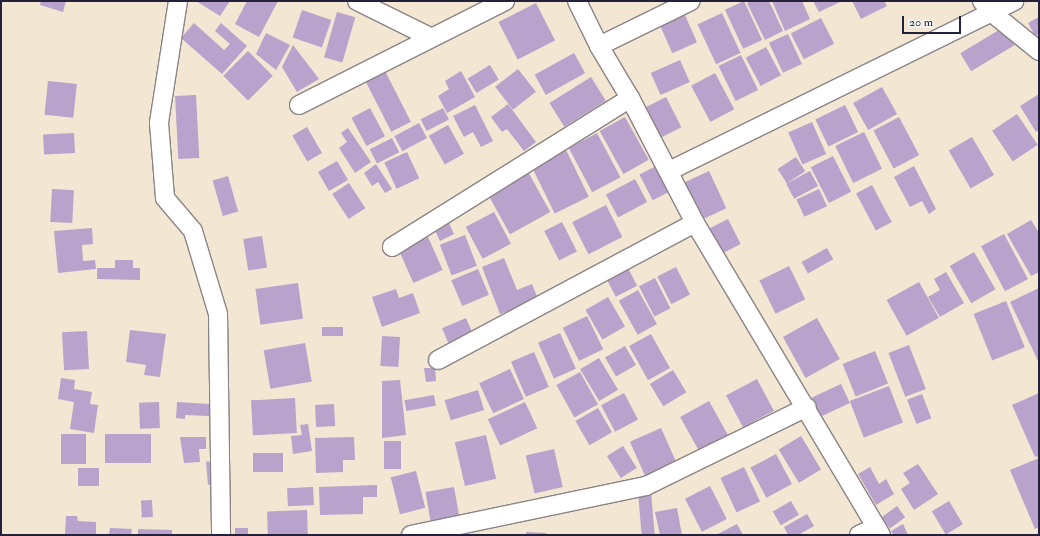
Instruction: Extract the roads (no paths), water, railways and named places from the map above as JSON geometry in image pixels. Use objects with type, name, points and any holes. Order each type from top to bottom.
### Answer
[{"type":"street","points":[[178,1],[159,123],[165,198],[193,231],[218,314],[222,535]]},
{"type":"street","points":[[357,1],[430,37]]},
{"type":"street","points":[[299,105],[430,37],[505,1]]},
{"type":"street","points":[[577,1],[599,46],[630,98],[695,223],[806,406],[878,531],[859,535]]},
{"type":"street","points":[[599,46],[691,1]]},
{"type":"street","points":[[668,171],[987,6],[1014,1]]},
{"type":"street","points":[[987,6],[1039,51]]},
{"type":"street","points":[[392,247],[630,98]]},
{"type":"street","points":[[438,360],[695,223]]},
{"type":"street","points":[[410,535],[464,528],[646,486],[806,406]]}]
